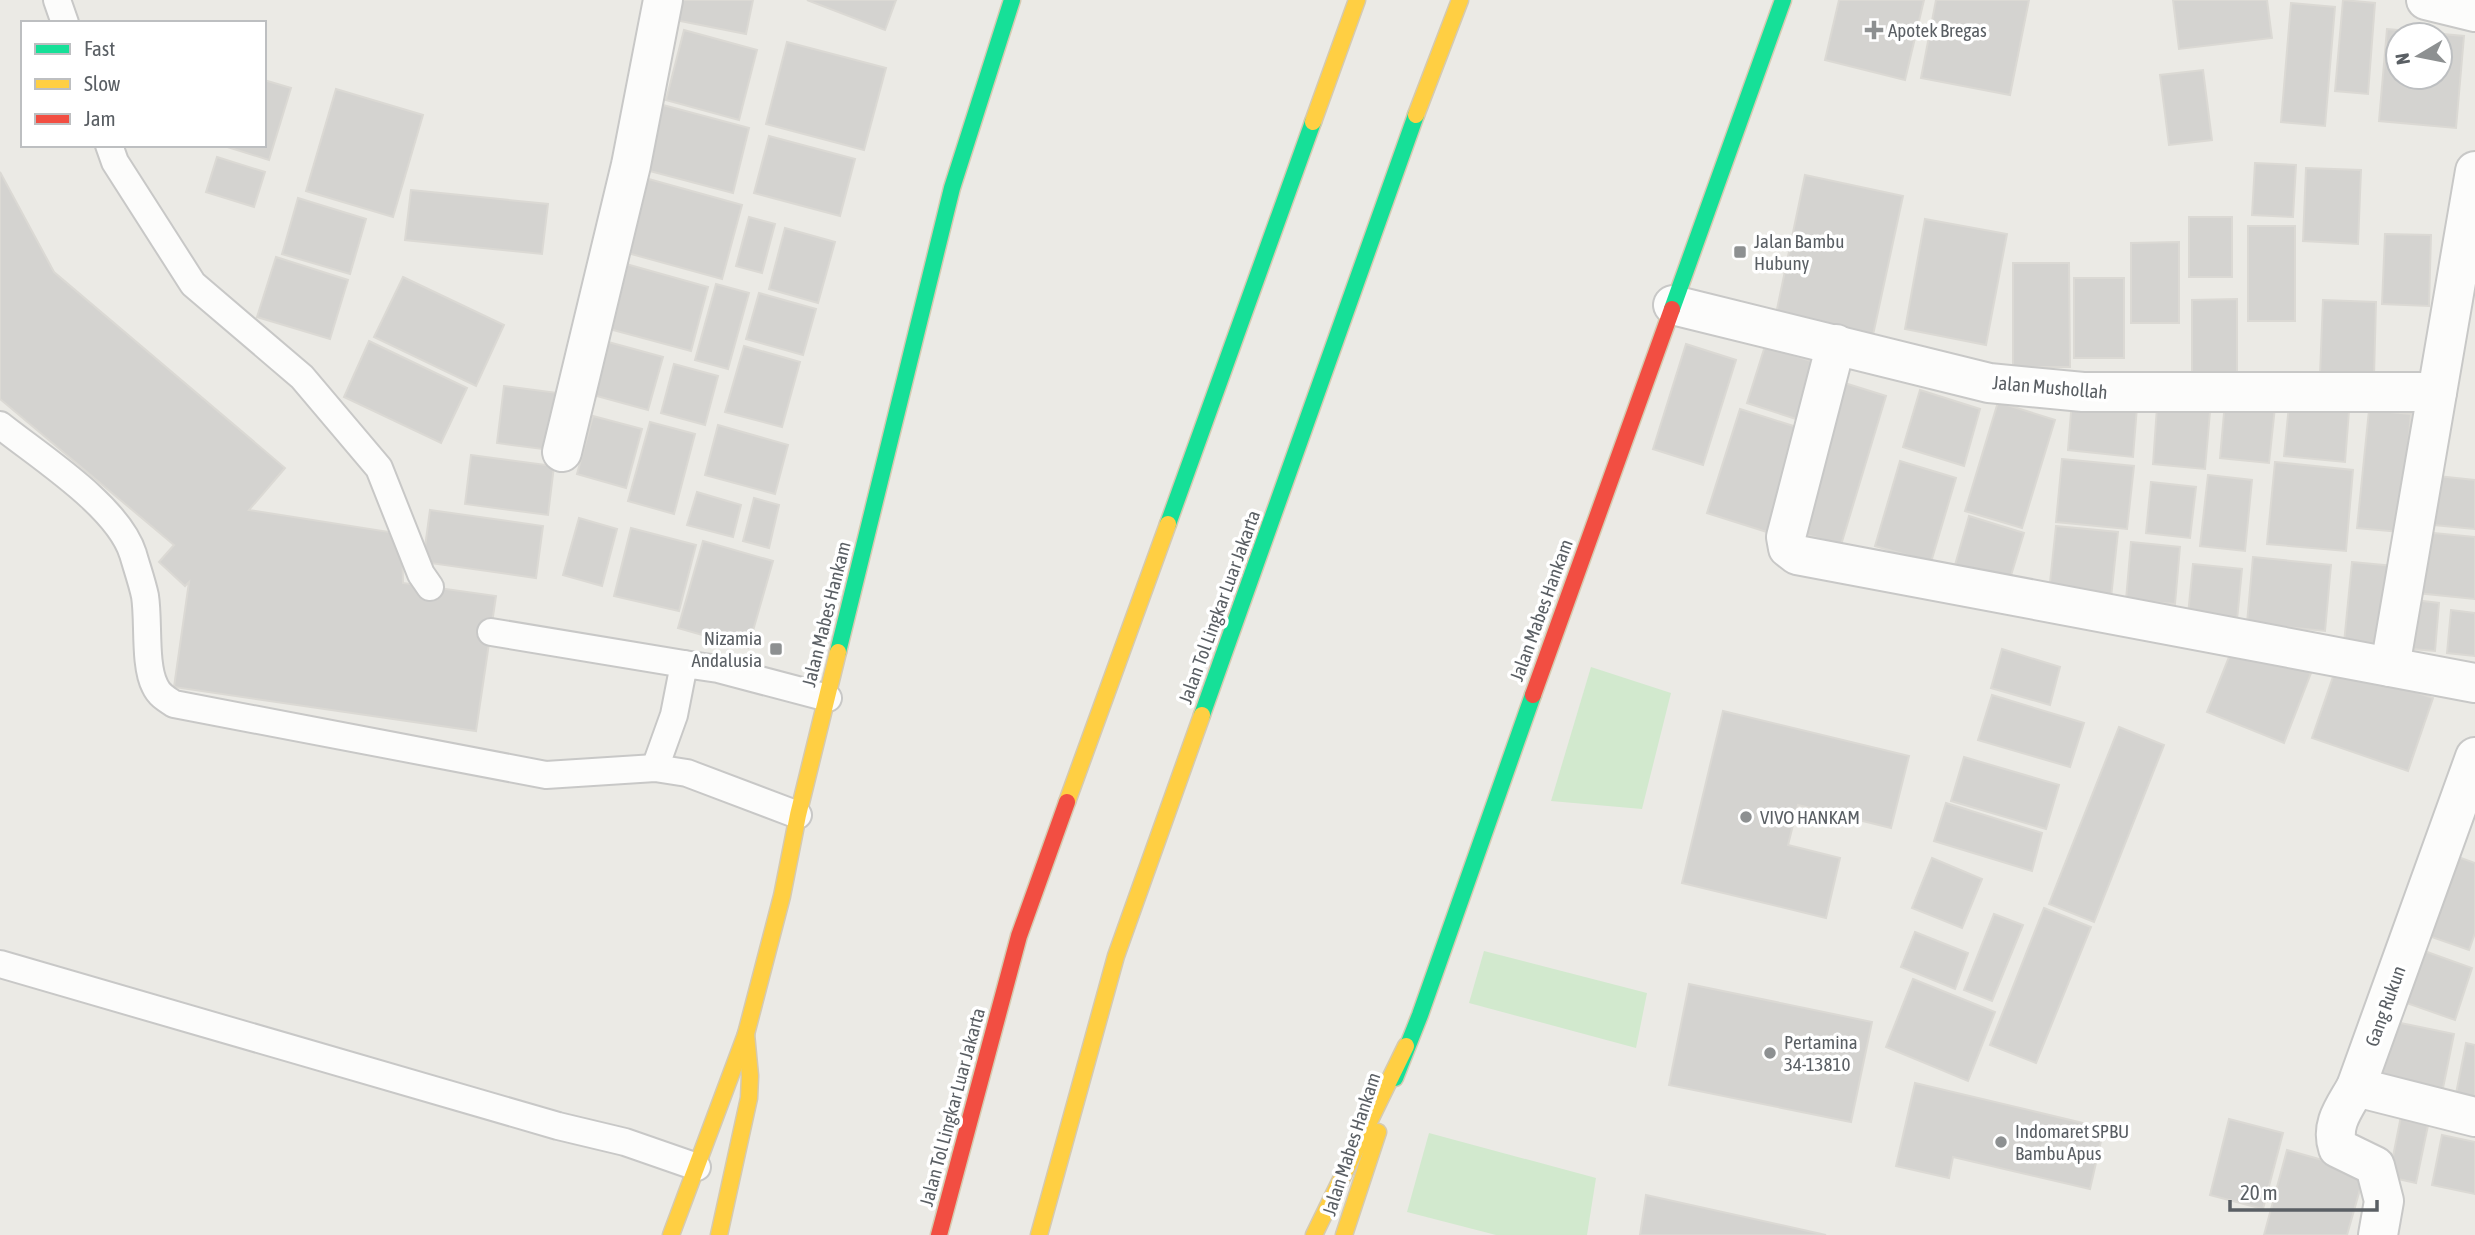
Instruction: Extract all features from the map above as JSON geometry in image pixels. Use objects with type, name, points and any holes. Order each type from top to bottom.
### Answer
[{"type":"main road","name":"Jalan Mabes Hankam","points":[[671,1235],[746,1034],[782,896],[798,815],[952,188],[1012,0]]},
{"type":"main road","name":"Jalan Tol Lingkar Luar Jakarta","points":[[939,1235],[1019,936],[1357,0]]},
{"type":"main road","name":"Jalan Tol Lingkar Luar Jakarta","points":[[1039,1235],[1116,956],[1441,45],[1460,0]]},
{"type":"main road","name":"Jalan Mabes Hankam","points":[[1343,1235],[1406,1046],[1420,1015],[1783,0]]},
{"type":"main road","points":[[719,1235],[749,1098],[746,1034]]},
{"type":"main road","points":[[1314,1235],[1406,1046]]},
{"type":"street","points":[[562,452],[631,165],[663,0]]},
{"type":"street","points":[[2390,667],[2475,171]]},
{"type":"street","name":"Jalan Mushollah","points":[[1673,305],[1989,383],[2035,389],[2083,392],[2437,392]]},
{"type":"street","points":[[1836,344],[1786,537],[1788,548],[1797,555],[2475,683]]},
{"type":"street","name":"Gang Rukun","points":[[2378,1235],[2384,1200],[2375,1166],[2338,1148],[2334,1138],[2335,1124],[2356,1087],[2475,757]]},
{"type":"street","points":[[2356,1087],[2475,1117]]},
{"type":"lane","points":[[57,0],[64,21]]},
{"type":"lane","points":[[109,147],[115,162],[193,284],[302,377],[379,468],[421,574],[430,586]]},
{"type":"lane","points":[[0,425],[97,502],[119,526],[131,550],[145,596],[151,676],[164,698],[174,704],[546,775],[655,768],[687,773],[798,815]]},
{"type":"lane","points":[[491,632],[718,669],[828,698]]},
{"type":"lane","points":[[655,768],[674,716],[684,664]]},
{"type":"lane","points":[[0,964],[558,1126],[625,1142],[697,1167]]},
{"type":"green space","points":[[1591,667],[1671,693],[1642,809],[1551,801]]},
{"type":"green space","points":[[1484,951],[1647,993],[1636,1048],[1469,1003]]},
{"type":"green space","points":[[1429,1133],[1596,1178],[1587,1235],[1496,1235],[1407,1212]]},
{"type":"building","points":[[674,0],[753,0],[746,34],[670,19]]},
{"type":"building","points":[[807,0],[896,0],[885,30]]},
{"type":"building","name":"Apotek Bregas","points":[[1839,0],[1924,0],[1905,80],[1825,60]]},
{"type":"building","points":[[1936,0],[2029,0],[2010,95],[1921,78]]},
{"type":"building","points":[[2173,0],[2267,0],[2272,38],[2179,49]]},
{"type":"building","points":[[2343,0],[2375,3],[2368,94],[2335,91]]},
{"type":"building","points":[[2291,3],[2335,7],[2325,126],[2281,122]]},
{"type":"building","points":[[684,30],[757,50],[739,120],[666,100]]},
{"type":"building","points":[[2454,35],[2464,36],[2456,128],[2379,121],[2384,64],[2384,91],[2454,91]]},
{"type":"building","points":[[787,42],[886,68],[864,150],[766,124]]},
{"type":"building","points":[[2203,70],[2212,140],[2169,145],[2160,75]]},
{"type":"building","points":[[266,81],[291,88],[269,160],[227,147],[266,147]]},
{"type":"building","points":[[336,89],[423,115],[393,217],[306,191]]},
{"type":"building","points":[[663,105],[749,128],[733,193],[646,170]]},
{"type":"building","points":[[769,136],[855,159],[840,216],[754,193]]},
{"type":"building","points":[[217,157],[265,172],[254,207],[206,192]]},
{"type":"building","points":[[2255,163],[2296,165],[2293,217],[2252,215]]},
{"type":"building","points":[[2306,168],[2361,170],[2358,244],[2303,241]]},
{"type":"building","points":[[0,172],[54,272],[285,468],[249,510],[402,534],[403,583],[496,596],[476,731],[174,687],[189,582],[185,586],[159,562],[174,545],[0,399]]},
{"type":"building","points":[[1805,175],[1903,196],[1873,335],[1776,314]]},
{"type":"building","points":[[645,178],[742,205],[722,279],[624,252]]},
{"type":"building","points":[[411,190],[548,204],[542,254],[405,240]]},
{"type":"building","points":[[298,198],[366,219],[350,274],[282,254]]},
{"type":"building","points":[[749,217],[775,224],[762,273],[736,266]]},
{"type":"building","points":[[2189,217],[2232,217],[2232,277],[2189,277]]},
{"type":"building","points":[[1925,219],[2007,234],[1986,345],[1905,329]]},
{"type":"building","points":[[2248,226],[2295,226],[2295,321],[2248,321]]},
{"type":"building","points":[[785,228],[835,242],[818,303],[769,289]]},
{"type":"building","points":[[2385,234],[2431,235],[2429,306],[2382,304]]},
{"type":"building","points":[[2179,242],[2179,323],[2131,323],[2131,243]]},
{"type":"building","points":[[276,257],[348,280],[330,339],[257,317]]},
{"type":"building","points":[[619,262],[708,287],[691,351],[602,327]]},
{"type":"building","points":[[2013,263],[2069,263],[2070,367],[2013,367]]},
{"type":"building","points":[[403,277],[504,325],[476,386],[374,337]]},
{"type":"building","points":[[2074,278],[2124,278],[2124,358],[2074,358]]},
{"type":"building","points":[[716,284],[749,293],[728,369],[695,360]]},
{"type":"building","points":[[759,293],[816,309],[803,355],[746,339]]},
{"type":"building","points":[[2237,299],[2237,374],[2192,375],[2192,300]]},
{"type":"building","points":[[2323,300],[2376,302],[2374,377],[2320,375]]},
{"type":"building","points":[[601,340],[663,357],[648,410],[586,393]]},
{"type":"building","points":[[369,341],[467,388],[441,443],[344,397]]},
{"type":"building","points":[[1686,344],[1736,360],[1703,465],[1653,449]]},
{"type":"building","points":[[744,346],[800,362],[782,427],[725,412]]},
{"type":"building","points":[[1765,346],[1817,363],[1799,420],[1747,403]]},
{"type":"building","points":[[674,364],[718,376],[705,425],[661,413]]},
{"type":"building","points":[[1835,380],[1886,396],[1841,545],[1790,530]]},
{"type":"building","points":[[504,386],[558,393],[550,450],[497,443]]},
{"type":"building","points":[[1920,390],[1980,409],[1964,466],[1903,447]]},
{"type":"building","points":[[2072,400],[2137,407],[2133,457],[2068,450]]},
{"type":"building","points":[[1998,402],[2055,420],[2022,528],[1965,511]]},
{"type":"building","points":[[2225,402],[2275,407],[2269,463],[2220,458]]},
{"type":"building","points":[[2289,405],[2349,411],[2345,462],[2284,456]]},
{"type":"building","points":[[2157,407],[2210,412],[2205,469],[2153,464]]},
{"type":"building","points":[[1740,409],[1806,430],[1773,534],[1707,513]]},
{"type":"building","points":[[2369,410],[2411,414],[2400,532],[2357,528]]},
{"type":"building","points":[[593,416],[642,429],[626,488],[577,474]]},
{"type":"building","points":[[650,422],[695,434],[674,514],[628,501]]},
{"type":"building","points":[[718,425],[788,445],[775,494],[705,475]]},
{"type":"building","points":[[471,455],[554,466],[548,515],[465,504]]},
{"type":"building","points":[[2062,459],[2134,466],[2127,529],[2056,522]]},
{"type":"building","points":[[1900,461],[1956,478],[1931,562],[1875,546]]},
{"type":"building","points":[[2275,462],[2353,470],[2346,551],[2267,544]]},
{"type":"building","points":[[2208,475],[2252,480],[2245,551],[2200,546]]},
{"type":"building","points":[[2428,475],[2475,480],[2475,529],[2424,524]]},
{"type":"building","points":[[2151,482],[2196,487],[2190,538],[2146,533]]},
{"type":"building","points":[[697,492],[741,505],[733,537],[687,525]]},
{"type":"building","points":[[754,498],[779,505],[769,548],[743,541]]},
{"type":"building","points":[[430,510],[543,526],[536,578],[423,562]]},
{"type":"building","points":[[1969,516],[2024,533],[2009,582],[1955,565]]},
{"type":"building","points":[[579,518],[617,529],[602,586],[563,575]]},
{"type":"building","points":[[2056,526],[2118,532],[2111,598],[2049,592]]},
{"type":"building","points":[[631,528],[696,545],[679,611],[614,596]]},
{"type":"building","points":[[2423,532],[2475,537],[2475,599],[2417,593]]},
{"type":"building","points":[[703,541],[773,561],[748,648],[678,628]]},
{"type":"building","points":[[2131,542],[2180,547],[2175,604],[2126,600]]},
{"type":"building","points":[[2253,557],[2331,565],[2325,631],[2247,623]]},
{"type":"building","points":[[2352,562],[2394,566],[2386,647],[2344,643]]},
{"type":"building","points":[[2193,564],[2242,569],[2237,620],[2188,615]]},
{"type":"building","points":[[2406,599],[2439,603],[2435,651],[2401,648]]},
{"type":"building","points":[[2451,610],[2475,613],[2475,656],[2447,653]]},
{"type":"building","points":[[2235,642],[2311,673],[2284,743],[2207,712]]},
{"type":"building","points":[[2002,649],[2060,667],[2050,705],[1991,688]]},
{"type":"building","points":[[2337,665],[2433,698],[2408,771],[2312,738]]},
{"type":"building","points":[[1992,695],[2084,723],[2070,767],[1978,740]]},
{"type":"building","name":"VIVO HANKAM","points":[[1723,711],[1909,756],[1891,828],[1798,805],[1788,845],[1840,858],[1826,918],[1682,883]]},
{"type":"building","points":[[2119,727],[2164,745],[2094,922],[2049,904]]},
{"type":"building","points":[[1964,757],[2059,785],[2046,829],[1951,801]]},
{"type":"building","points":[[1946,803],[2042,833],[2032,871],[1934,841]]},
{"type":"building","points":[[2447,853],[2475,863],[2475,933],[2469,950],[2420,933]]},
{"type":"building","points":[[1932,858],[1982,879],[1962,928],[1912,908]]},
{"type":"building","points":[[2044,908],[2091,927],[2036,1063],[1990,1045]]},
{"type":"building","points":[[1994,914],[2023,925],[1992,1001],[1964,990]]},
{"type":"building","points":[[1915,932],[1968,953],[1955,989],[1901,967]]},
{"type":"building","points":[[2416,948],[2472,968],[2455,1020],[2398,1000]]},
{"type":"building","points":[[1913,979],[1995,1012],[1968,1081],[1886,1047]]},
{"type":"building","name":"Pertamina 34-13810","points":[[1689,984],[1872,1022],[1851,1122],[1669,1085]]},
{"type":"building","points":[[2391,1021],[2454,1034],[2443,1088],[2380,1075]]},
{"type":"building","points":[[2466,1043],[2475,1045],[2475,1113],[2453,1109]]},
{"type":"building","name":"Indomaret SPBU Bambu Apus","points":[[1915,1083],[2104,1128],[2090,1189],[1953,1157],[1949,1178],[1896,1166]]},
{"type":"building","points":[[2403,1106],[2431,1111],[2416,1183],[2389,1177]]},
{"type":"building","points":[[2229,1119],[2283,1133],[2263,1209],[2210,1195]]},
{"type":"building","points":[[2442,1135],[2475,1142],[2475,1194],[2432,1185]]},
{"type":"building","points":[[2287,1150],[2365,1172],[2347,1235],[2264,1235]]},
{"type":"building","points":[[1646,1195],[1826,1235],[1640,1235]]},
{"type":"traffic: fast","points":[[838,652],[952,188],[1012,0]]},
{"type":"traffic: fast","points":[[1672,309],[1783,0]]},
{"type":"traffic: fast","points":[[1202,715],[1416,115]]},
{"type":"traffic: fast","points":[[1168,524],[1313,122]]},
{"type":"traffic: fast","points":[[1395,1078],[1420,1015],[1533,695]]},
{"type":"traffic: slow","points":[[1313,122],[1357,0]]},
{"type":"traffic: slow","points":[[1416,115],[1460,0]]},
{"type":"traffic: slow","points":[[1067,802],[1168,524]]},
{"type":"traffic: slow","points":[[671,1235],[746,1034],[782,896],[798,815],[838,652]]},
{"type":"traffic: slow","points":[[1039,1235],[1116,956],[1202,715]]},
{"type":"traffic: slow","points":[[719,1235],[749,1098],[746,1034]]},
{"type":"traffic: slow","points":[[1314,1235],[1406,1046]]},
{"type":"traffic: slow","points":[[1344,1235],[1378,1132]]},
{"type":"traffic: jam","points":[[1533,695],[1672,309]]},
{"type":"traffic: jam","points":[[939,1235],[1019,936],[1067,802]]},
{"type":"place","name":"Apotek Bregas","points":[[1874,30]]},
{"type":"place","name":"Jalan Bambu Hubuny","points":[[1740,252]]},
{"type":"place","name":"Nizamia Andalusia","points":[[776,649]]},
{"type":"place","name":"VIVO HANKAM","points":[[1746,817]]},
{"type":"place","name":"Pertamina 34-13810","points":[[1770,1053]]},
{"type":"place","name":"Indomaret SPBU Bambu Apus","points":[[2001,1142]]}]
